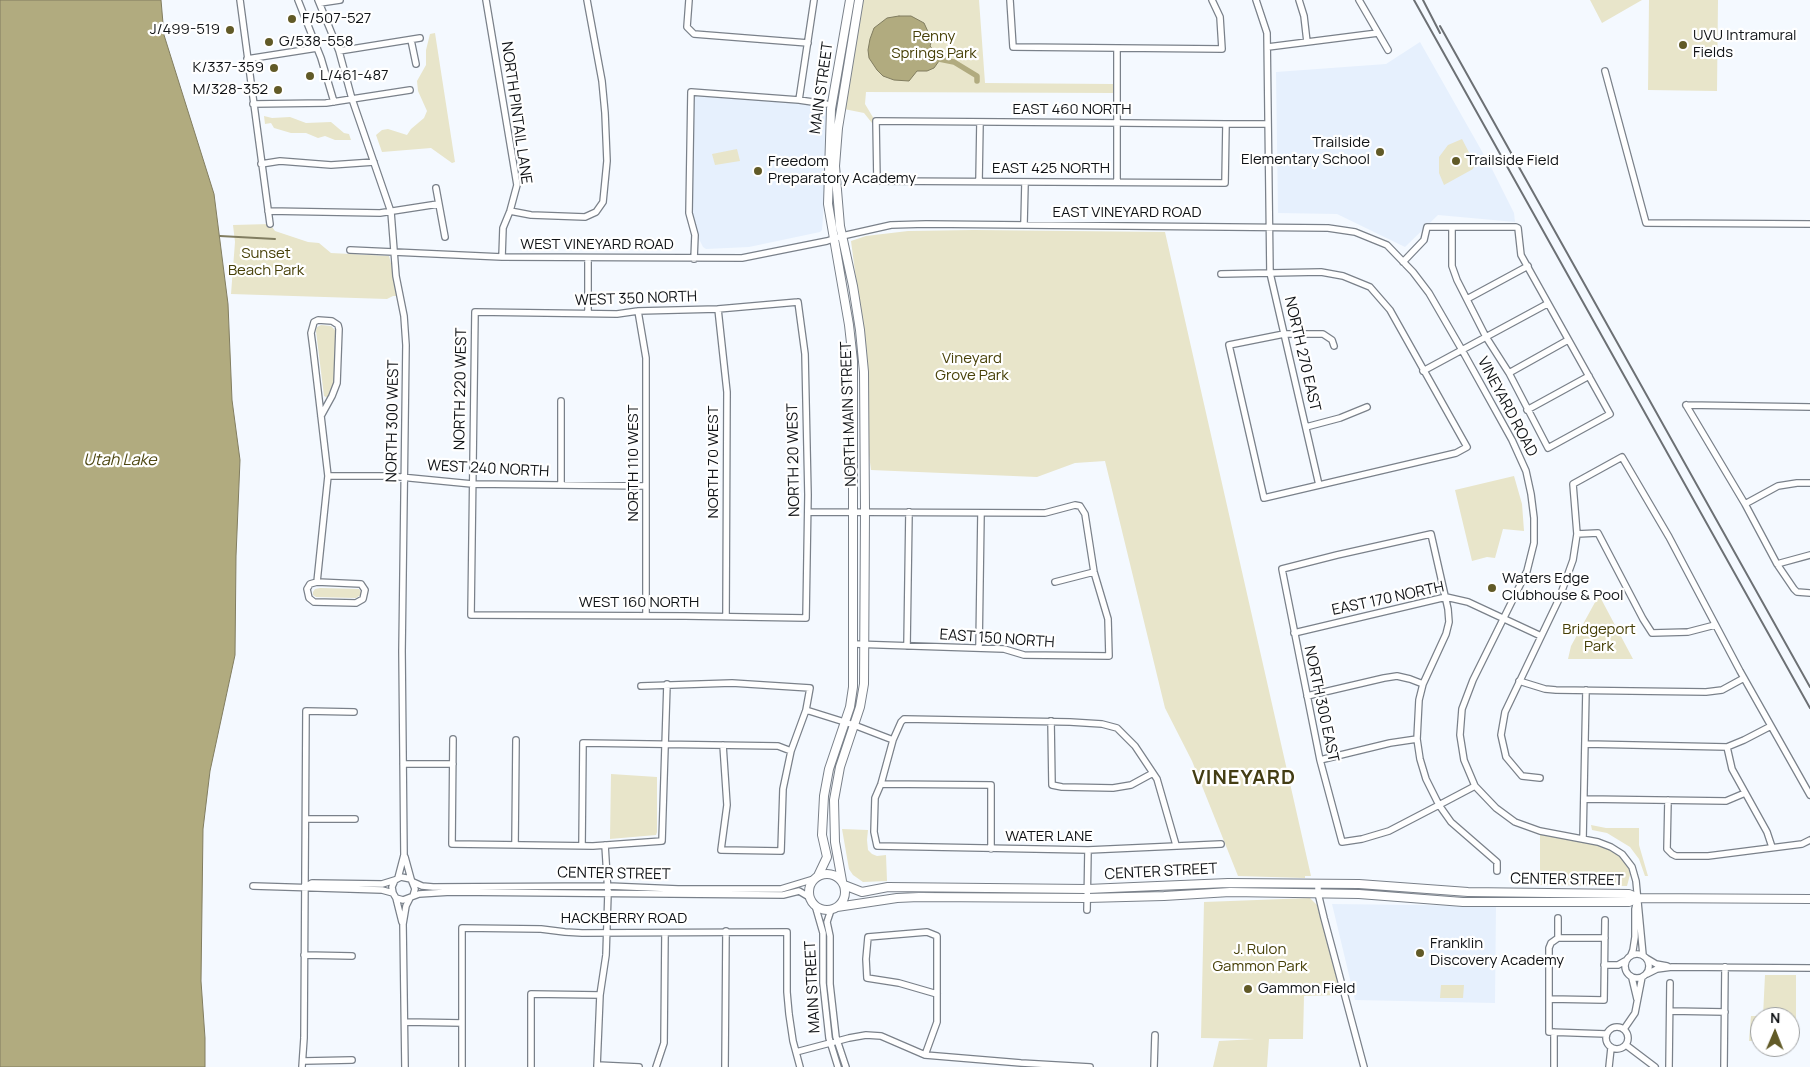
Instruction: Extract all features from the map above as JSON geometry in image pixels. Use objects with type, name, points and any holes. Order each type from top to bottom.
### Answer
[{"type":"main road","name":"MAIN STREET","points":[[834,239],[828,204],[830,118],[850,0]]},
{"type":"main road","name":"NORTH MAIN STREET","points":[[843,883],[834,822],[835,791],[840,767],[860,707],[864,684],[864,372],[857,312],[840,226],[835,166],[837,137],[859,0]]},
{"type":"main road","name":"NORTH MAIN STREET","points":[[816,878],[827,857],[822,836],[824,796],[829,769],[850,707],[853,687],[853,361],[849,325],[834,239]]},
{"type":"main road","points":[[832,874],[843,883],[845,896],[843,901],[834,909],[825,910],[815,906],[810,897],[810,886],[816,878],[832,874]]},
{"type":"main road","name":"CENTER STREET","points":[[843,883],[862,892],[888,887],[1087,889],[1228,883],[1359,884],[1456,892],[1629,894],[1638,898]]},
{"type":"main road","points":[[1391,896],[1394,892],[1421,894],[1427,890]]},
{"type":"main road","name":"CENTER STREET","points":[[834,909],[897,898],[919,897],[1087,898],[1230,892],[1391,896],[1463,902],[1629,902],[1638,898]]},
{"type":"main road","points":[[1456,892],[1463,902]]},
{"type":"main road","points":[[1638,898],[1810,899]]},
{"type":"street","points":[[240,0],[250,86],[270,224]]},
{"type":"street","points":[[298,0],[317,48],[334,102]]},
{"type":"street","points":[[319,2],[340,0]]},
{"type":"street","name":"NORTH PINTAIL LANE","points":[[486,0],[517,185],[503,228],[502,257]]},
{"type":"street","points":[[510,211],[531,215],[585,217],[596,212],[604,199],[607,139],[602,80],[587,0]]},
{"type":"street","points":[[689,0],[688,28],[694,34],[808,43]]},
{"type":"street","points":[[799,100],[814,0]]},
{"type":"street","points":[[1010,0],[1013,47],[1117,49],[1222,48],[1220,17],[1212,0]]},
{"type":"street","name":"NORTH 270 EAST","points":[[1256,0],[1268,33],[1270,273],[1319,485]]},
{"type":"street","points":[[1299,0],[1304,16],[1307,42]]},
{"type":"street","points":[[1360,0],[1388,50]]},
{"type":"street","name":"NORTH 300 WEST","points":[[319,2],[339,51],[352,99],[390,212],[396,276],[404,316],[406,345],[402,651],[404,855],[397,879]]},
{"type":"street","points":[[1268,47],[1378,33]]},
{"type":"street","points":[[339,51],[420,38]]},
{"type":"street","points":[[411,40],[416,64]]},
{"type":"street","points":[[247,59],[317,48]]},
{"type":"street","points":[[1117,49],[1117,182]]},
{"type":"street","points":[[1605,71],[1646,223],[1810,224]]},
{"type":"street","points":[[253,104],[312,104],[410,90]]},
{"type":"street","points":[[694,258],[695,234],[689,213],[691,92],[799,100],[826,104]]},
{"type":"street","name":"EAST 460 NORTH","points":[[877,181],[876,121],[1268,124]]},
{"type":"street","points":[[979,181],[980,122]]},
{"type":"street","name":"EAST 425 NORTH","points":[[877,181],[1225,183],[1226,124]]},
{"type":"street","points":[[262,164],[280,161],[331,165],[374,162]]},
{"type":"street","points":[[1024,224],[1025,183]]},
{"type":"street","points":[[436,188],[445,237]]},
{"type":"street","points":[[268,211],[380,213],[438,204]]},
{"type":"street","name":"EAST VINEYARD ROAD","points":[[842,236],[891,225],[907,224],[1328,228],[1355,232],[1387,246],[1403,262]]},
{"type":"street","points":[[1403,262],[1424,240],[1427,227],[1452,227],[1518,228],[1521,255],[1610,414],[1548,448],[1509,373],[1486,337],[1457,280],[1452,266],[1452,227]]},
{"type":"street","name":"WEST VINEYARD ROAD","points":[[350,250],[502,257],[742,258],[827,242],[842,236]]},
{"type":"street","points":[[588,258],[588,313]]},
{"type":"street","name":"VINEYARD ROAD","points":[[1403,262],[1429,293],[1512,440],[1526,472],[1534,518],[1534,542],[1527,571],[1474,680],[1462,709],[1460,735],[1464,760],[1474,786],[1496,808],[1515,822],[1540,831],[1583,839],[1611,847],[1622,854],[1632,867],[1638,898]]},
{"type":"street","points":[[1467,299],[1528,266]]},
{"type":"street","points":[[1221,274],[1321,272],[1343,276],[1370,286],[1390,310],[1466,447],[1456,453],[1264,498],[1229,345],[1284,334],[1323,334],[1332,340],[1334,346]]},
{"type":"street","name":"WEST 350 NORTH","points":[[475,312],[617,314],[638,310],[718,309],[798,302]]},
{"type":"street","name":"NORTH 20 WEST","points":[[798,302],[805,354],[808,512],[806,618]]},
{"type":"street","points":[[1423,372],[1548,304]]},
{"type":"street","name":"NORTH 70 WEST","points":[[718,309],[727,392],[726,616]]},
{"type":"street","name":"NORTH 110 WEST","points":[[638,310],[646,358],[646,616]]},
{"type":"street","name":"NORTH 220 WEST","points":[[472,615],[475,312]]},
{"type":"street","points":[[317,582],[328,476],[312,340],[312,326],[318,320],[332,321],[338,325],[339,329],[336,388],[321,416]]},
{"type":"street","points":[[1509,373],[1568,340]]},
{"type":"street","points":[[1528,410],[1589,376]]},
{"type":"street","points":[[561,401],[561,485]]},
{"type":"street","points":[[1810,407],[1686,405],[1745,504],[1777,564],[1797,592],[1810,592]]},
{"type":"street","points":[[1306,427],[1340,418],[1367,407]]},
{"type":"street","points":[[1540,778],[1522,776],[1506,756],[1501,735],[1505,712],[1560,599],[1573,560],[1577,534],[1573,484],[1622,457],[1669,537],[1740,671],[1810,795]]},
{"type":"street","name":"WEST 240 NORTH","points":[[328,476],[404,477],[472,484],[646,486]]},
{"type":"street","points":[[1745,504],[1778,486],[1810,483]]},
{"type":"street","points":[[808,512],[1045,513],[1075,505],[1080,506],[1084,514],[1094,572],[1055,582]]},
{"type":"street","points":[[907,646],[908,512]]},
{"type":"street","points":[[979,648],[981,513]]},
{"type":"street","points":[[1577,534],[1598,533],[1643,619],[1652,632],[1688,632],[1715,625]]},
{"type":"street","name":"NORTH 300 EAST","points":[[1439,806],[1389,831],[1362,839],[1342,842],[1320,760],[1282,570],[1431,534],[1446,597]]},
{"type":"street","points":[[1777,564],[1810,555]]},
{"type":"street","name":"EAST 150 NORTH","points":[[853,644],[1004,649],[1024,654],[1108,656],[1108,619],[1094,572]]},
{"type":"street","points":[[317,582],[361,584],[365,590],[363,600],[356,603],[314,602],[309,598],[307,589],[310,584],[317,582]]},
{"type":"street","points":[[1446,597],[1449,622],[1446,634],[1422,684],[1416,739],[1426,779],[1439,806],[1451,822],[1497,862],[1497,871]]},
{"type":"street","name":"EAST 170 NORTH","points":[[1294,633],[1446,597],[1468,602],[1541,636]]},
{"type":"street","name":"WEST 160 NORTH","points":[[472,615],[806,618]]},
{"type":"street","points":[[1307,696],[1397,676],[1422,684]]},
{"type":"street","points":[[1519,681],[1556,690],[1706,692],[1722,690],[1744,678]]},
{"type":"street","points":[[641,686],[732,683],[810,688],[806,710],[791,751],[784,789],[782,851],[721,850],[727,805],[723,744]]},
{"type":"street","points":[[453,738],[452,844],[605,846],[662,841],[667,684]]},
{"type":"street","points":[[1583,839],[1586,690]]},
{"type":"street","points":[[806,710],[893,740]]},
{"type":"street","points":[[352,1060],[303,1064],[306,711],[354,712]]},
{"type":"street","points":[[991,849],[991,785],[881,784],[893,740],[904,718],[1102,724],[1117,728],[1135,746],[1157,779],[1176,845]]},
{"type":"street","points":[[1051,722],[1052,784],[1062,787],[1113,788],[1131,785],[1153,773]]},
{"type":"street","points":[[1586,744],[1727,747],[1771,726]]},
{"type":"street","points":[[1320,760],[1390,743],[1416,739]]},
{"type":"street","points":[[515,845],[516,740]]},
{"type":"street","points":[[582,846],[583,744],[723,744],[778,746],[791,751]]},
{"type":"street","points":[[1727,747],[1732,769],[1767,832],[1772,847]]},
{"type":"street","points":[[403,764],[452,764]]},
{"type":"street","name":"WATER LANE","points":[[881,784],[875,798],[874,832],[877,846],[1088,850],[1221,844]]},
{"type":"street","points":[[1439,806],[1474,786]]},
{"type":"street","points":[[1585,799],[1726,801],[1745,793]]},
{"type":"street","points":[[1668,800],[1667,849],[1676,856],[1708,856],[1802,844],[1810,840]]},
{"type":"street","points":[[306,819],[355,819]]},
{"type":"street","points":[[605,846],[608,886],[607,932],[606,955],[600,995],[597,1066],[639,1067]]},
{"type":"street","points":[[1087,910],[1088,850]]},
{"type":"street","name":"NORTH 300 WEST","points":[[404,855],[409,866],[412,881]]},
{"type":"street","points":[[306,887],[312,883],[382,884],[405,877],[412,881],[415,889],[406,906],[403,924],[405,1067]]},
{"type":"street","name":"CENTER STREET","points":[[412,881],[422,886],[433,887],[608,886],[678,889],[781,888],[816,878]]},
{"type":"street","points":[[397,879],[392,887],[403,924]]},
{"type":"street","points":[[1318,884],[1318,893],[1364,1067]]},
{"type":"street","points":[[253,886],[382,890],[403,900],[412,897]]},
{"type":"street","name":"CENTER STREET","points":[[412,897],[431,893],[451,892],[783,895],[799,891],[810,897]]},
{"type":"street","points":[[1604,965],[1618,965],[1630,955],[1634,944],[1635,909],[1638,898]]},
{"type":"street","points":[[1624,1029],[1636,1013],[1637,999],[1649,965],[1644,956],[1640,935],[1638,898]]},
{"type":"street","name":"MAIN STREET","points":[[815,906],[823,933],[823,983],[838,1067]]},
{"type":"street","name":"MAIN STREET","points":[[834,909],[827,922],[830,936],[830,984],[834,1042],[846,1067]]},
{"type":"street","points":[[1558,918],[1558,938]]},
{"type":"street","points":[[1549,999],[1604,1000],[1605,920]]},
{"type":"street","name":"HACKBERRY ROAD","points":[[462,1023],[462,928],[540,929],[565,932],[787,932],[787,992],[796,1052]]},
{"type":"street","points":[[724,1067],[726,931]]},
{"type":"street","points":[[925,1055],[937,1022],[937,994],[937,936],[927,932],[868,937],[867,978],[899,983],[937,994]]},
{"type":"street","points":[[656,1067],[664,1043],[665,933]]},
{"type":"street","points":[[1554,1067],[1549,999],[1549,948],[1552,942],[1558,938],[1605,938]]},
{"type":"street","points":[[304,955],[352,956]]},
{"type":"street","points":[[1630,955],[1644,956],[1656,964],[1672,966],[1810,968]]},
{"type":"street","points":[[1625,961],[1625,970]]},
{"type":"street","points":[[1618,965],[1632,978],[1637,999]]},
{"type":"street","points":[[1632,978],[1672,966]]},
{"type":"street","points":[[1724,1067],[1725,967]]},
{"type":"street","points":[[1669,1067],[1670,983]]},
{"type":"street","points":[[531,1067],[531,994],[600,995]]},
{"type":"street","points":[[1670,1012],[1725,1012]]},
{"type":"street","points":[[405,1022],[462,1023],[462,1067]]},
{"type":"street","points":[[1551,1032],[1606,1034],[1614,1027],[1624,1029]]},
{"type":"street","points":[[1606,1034],[1606,1043],[1611,1048],[1618,1050],[1626,1045],[1628,1038],[1624,1029]]},
{"type":"street","points":[[1154,1067],[1155,1035]]},
{"type":"street","points":[[800,1067],[796,1052],[849,1038],[866,1036],[880,1036],[925,1055],[1021,1065],[1090,1067]]},
{"type":"street","points":[[1626,1045],[1655,1067]]},
{"type":"street","points":[[1609,1067],[1611,1048]]},
{"type":"shaded area","name":"Trailside Elementary School","points":[[1420,42],[1492,169],[1514,213],[1515,222],[1438,215],[1405,247],[1337,214],[1278,213],[1276,72],[1386,64]]},
{"type":"shaded area","name":"Freedom Preparatory Academy","points":[[691,92],[826,104],[831,109],[822,230],[820,232],[749,247],[706,249],[703,247],[689,213]]},
{"type":"shaded area","name":"Franklin Discovery Academy","points":[[1332,904],[1496,906],[1495,1003],[1355,1000]]},
{"type":"green space","name":"Penny Springs Park","points":[[863,0],[979,0],[985,83],[1113,84],[1114,93],[866,92],[865,104],[874,119],[872,123],[864,113],[844,109]]},
{"type":"green space","points":[[1590,0],[1642,0],[1602,23]]},
{"type":"green space","name":"UVU Intramural Fields","points":[[1649,0],[1718,0],[1717,91],[1648,90]]},
{"type":"green space","points":[[435,33],[455,162],[452,163],[431,148],[382,152],[376,135],[382,130],[388,129],[407,135],[424,118],[427,111],[418,91],[417,81],[426,65],[426,50],[430,34]]},
{"type":"green space","points":[[264,116],[272,118],[290,117],[306,123],[331,122],[344,133],[349,134],[351,140],[335,140],[325,136],[318,138],[306,133],[291,133],[274,128],[271,123],[265,124]]},
{"type":"green space","name":"Trailside Field","points":[[1462,139],[1475,164],[1473,169],[1444,185],[1439,173],[1439,157],[1448,145]]},
{"type":"green space","points":[[737,149],[740,161],[715,165],[712,154]]},
{"type":"green space","name":"Sunset Beach Park","points":[[270,224],[275,231],[308,242],[319,243],[331,253],[389,256],[399,293],[397,296],[387,299],[231,294],[235,242],[233,225]]},
{"type":"green space","name":"Vineyard Grove Park","points":[[908,231],[1165,232],[1311,876],[1305,876],[1305,878],[1238,876],[1192,761],[1165,708],[1105,461],[1075,463],[1037,477],[871,470],[867,439],[857,287],[851,241],[866,236]]},
{"type":"green space","points":[[321,325],[331,326],[335,330],[335,382],[328,398],[324,396],[316,331],[317,327]]},
{"type":"green space","points":[[1514,476],[1522,504],[1524,531],[1503,529],[1495,558],[1487,557],[1472,561],[1455,490]]},
{"type":"green space","points":[[315,589],[359,589],[362,594],[356,598],[316,597],[313,595]]},
{"type":"green space","name":"Bridgeport Park","points":[[1599,595],[1633,659],[1568,659],[1571,646]]},
{"type":"green space","points":[[611,774],[657,777],[656,835],[610,839]]},
{"type":"green space","points":[[1591,825],[1606,828],[1639,828],[1639,845],[1648,876],[1645,876],[1639,859],[1630,847],[1607,833],[1592,830]]},
{"type":"green space","points":[[842,829],[868,830],[868,850],[877,856],[886,855],[887,881],[863,882],[853,875],[849,869]]},
{"type":"green space","points":[[1540,831],[1583,839],[1622,854],[1632,867],[1627,886],[1540,885]]},
{"type":"green space","name":"J. Rulon Gammon Park","points":[[1310,898],[1317,905],[1341,995],[1304,996],[1303,1039],[1269,1039],[1267,1067],[1213,1067],[1219,1041],[1255,1039],[1201,1038],[1204,902]]},
{"type":"green space","points":[[1765,975],[1796,975],[1796,1007],[1763,1007]]},
{"type":"green space","points":[[1441,985],[1464,985],[1463,998],[1440,998]]},
{"type":"water","name":"Utah Lake","points":[[0,0],[161,0],[164,35],[214,194],[228,304],[232,400],[240,460],[236,556],[235,655],[210,771],[203,829],[201,981],[205,1067],[0,1067]]},
{"type":"water","points":[[911,16],[924,23],[930,36],[928,42],[931,43],[930,46],[938,54],[939,61],[934,68],[927,71],[917,71],[909,81],[894,80],[883,76],[869,58],[868,50],[874,28],[887,18]]},
{"type":"waterway","points":[[939,59],[954,62],[977,76],[977,81]]},
{"type":"waterway","points":[[220,236],[275,239]]},
{"type":"railway","points":[[1414,0],[1810,708]]},
{"type":"railway","points":[[1423,0],[1440,33]]},
{"type":"railway","points":[[1440,26],[1810,687]]},
{"type":"place","name":"F/507-527","points":[[292,19]]},
{"type":"place","name":"J/499-519","points":[[230,30]]},
{"type":"place","name":"G/538-558","points":[[269,42]]},
{"type":"place","name":"UVU Intramural Fields","points":[[1683,45]]},
{"type":"place","name":"K/337-359","points":[[274,68]]},
{"type":"place","name":"L/461-487","points":[[310,76]]},
{"type":"place","name":"M/328-352","points":[[278,90]]},
{"type":"place","name":"Trailside Elementary School","points":[[1380,152]]},
{"type":"place","name":"Trailside Field","points":[[1456,161]]},
{"type":"place","name":"Freedom Preparatory Academy","points":[[758,171]]},
{"type":"place","name":"Waters Edge Clubhouse & Pool","points":[[1492,588]]},
{"type":"place","name":"Franklin Discovery Academy","points":[[1420,953]]},
{"type":"place","name":"Gammon Field","points":[[1248,989]]},
{"type":"district","name":"VINEYARD","points":[[1244,778]]}]
